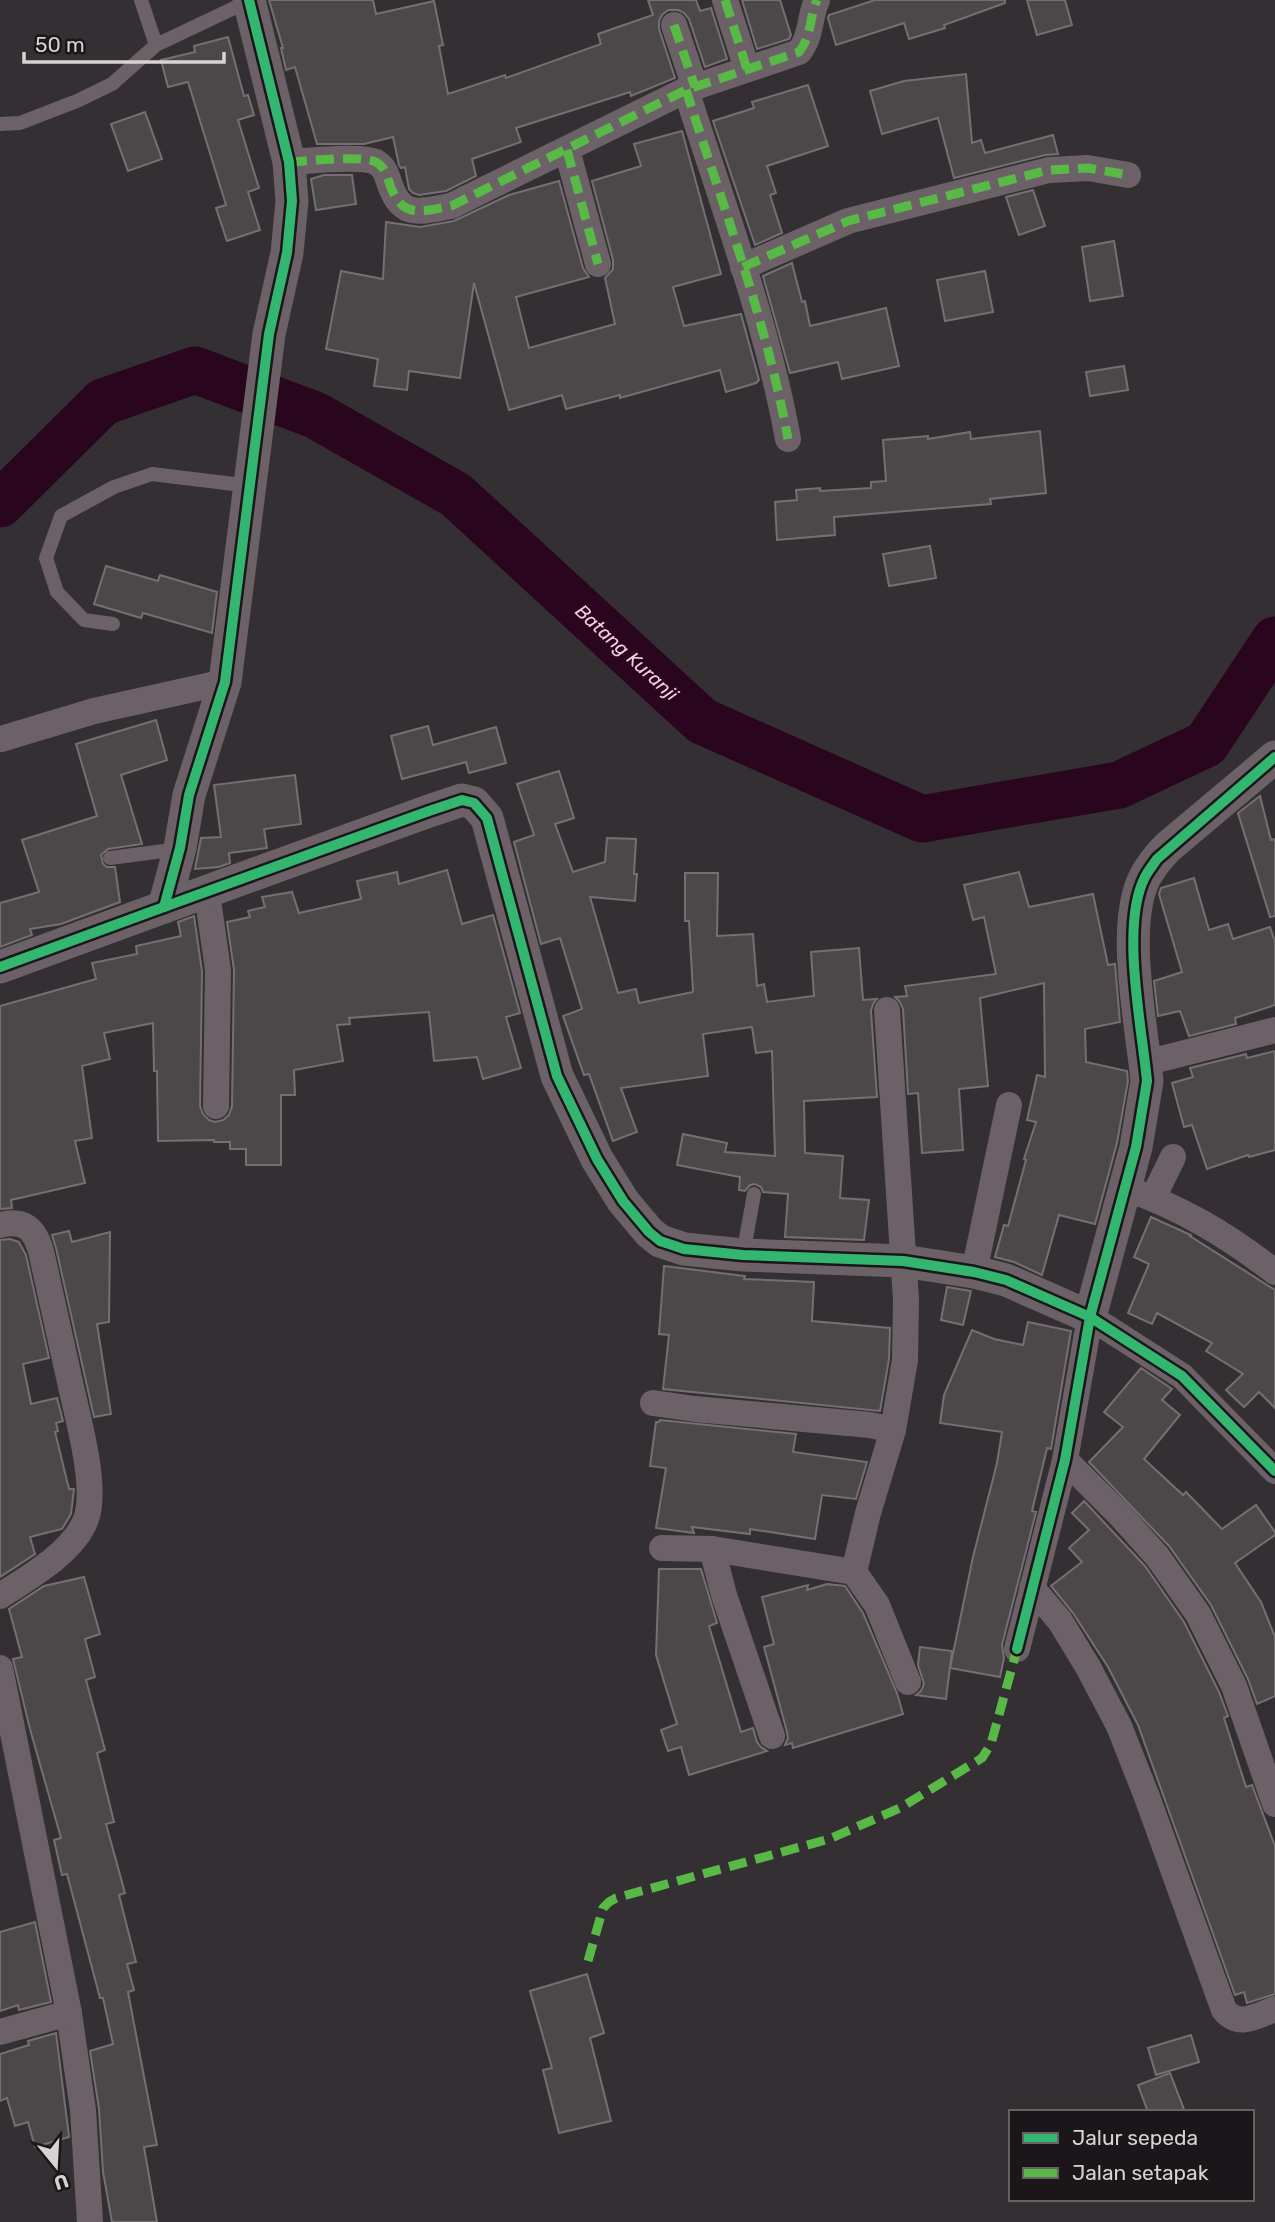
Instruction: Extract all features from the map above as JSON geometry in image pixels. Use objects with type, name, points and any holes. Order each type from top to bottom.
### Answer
[{"type":"street","points":[[725,0],[747,69]]},
{"type":"street","points":[[289,162],[365,160],[377,163],[386,171],[393,194],[400,205],[408,209],[427,211],[451,206],[691,88],[799,52],[807,43],[811,14],[817,0]]},
{"type":"street","points":[[164,907],[180,848],[188,795],[225,682],[269,334],[287,253],[292,201],[289,162],[249,1]]},
{"type":"street","points":[[674,24],[779,392],[788,439]]},
{"type":"street","points":[[567,149],[598,264]]},
{"type":"street","points":[[743,267],[848,221],[1049,170],[1088,168],[1128,175]]},
{"type":"street","points":[[1,739],[94,711],[225,682]]},
{"type":"street","points":[[1139,1193],[1136,1147],[1146,1098],[1133,919],[1144,878],[1168,847],[1275,757]]},
{"type":"street","points":[[0,967],[429,811],[462,800],[474,803],[487,817],[557,1076],[597,1159],[623,1201],[649,1232],[660,1241],[684,1249],[743,1255],[903,1261],[1006,1280],[1090,1317],[1182,1376],[1275,1471]]},
{"type":"street","points":[[207,893],[218,970],[216,1106]]},
{"type":"street","points":[[854,1572],[868,1513],[893,1430],[905,1360],[906,1300],[887,1010]]},
{"type":"street","points":[[1145,1063],[1275,1030]]},
{"type":"street","points":[[974,1272],[1009,1105]]},
{"type":"street","points":[[1017,1649],[1065,1460],[1090,1317],[1139,1193],[1173,1157]]},
{"type":"street","points":[[1139,1193],[1211,1226],[1275,1272]]},
{"type":"street","points":[[0,1225],[14,1222],[25,1226],[39,1244],[86,1457],[89,1500],[86,1519],[72,1541],[34,1575],[0,1596]]},
{"type":"street","points":[[653,1403],[870,1425],[893,1430]]},
{"type":"street","points":[[1065,1460],[1157,1556],[1198,1614],[1234,1686],[1275,1804]]},
{"type":"street","points":[[662,1548],[712,1549],[854,1572],[877,1605],[908,1682]]},
{"type":"street","points":[[712,1549],[724,1595],[772,1736]]},
{"type":"street","points":[[1032,1588],[1060,1621],[1119,1726],[1224,2010],[1231,2018],[1242,2021],[1275,2009]]},
{"type":"street","points":[[0,1668],[69,2014],[83,2110],[90,2222]]},
{"type":"street","points":[[0,2032],[69,2014]]},
{"type":"lane","points":[[141,0],[156,45]]},
{"type":"lane","points":[[0,124],[20,123],[112,84],[156,45],[249,1]]},
{"type":"lane","points":[[113,624],[84,620],[57,593],[46,558],[61,516],[114,487],[152,474],[250,486]]},
{"type":"lane","points":[[110,859],[180,848]]},
{"type":"lane","points":[[743,1255],[754,1194]]},
{"type":"building","points":[[269,0],[373,0],[376,14],[434,1],[443,45],[439,46],[448,94],[505,75],[506,78],[601,44],[598,34],[653,15],[648,0],[696,0],[700,11],[711,8],[727,59],[705,67],[689,19],[678,10],[668,10],[659,21],[659,29],[675,78],[631,96],[630,92],[516,128],[521,142],[472,159],[476,176],[446,191],[419,195],[409,189],[405,167],[401,168],[399,165],[393,137],[364,144],[317,144],[295,67],[286,70],[283,48]]},
{"type":"building","points":[[742,0],[780,0],[791,35],[789,39],[757,49]]},
{"type":"building","points":[[875,0],[1005,0],[1005,3],[944,25],[945,28],[909,39],[904,23],[836,45],[829,15]]},
{"type":"building","points":[[1027,0],[1065,0],[1072,25],[1037,35]]},
{"type":"building","points":[[228,37],[244,96],[248,95],[254,115],[238,120],[259,188],[248,192],[260,230],[227,241],[216,208],[226,205],[188,82],[168,87],[161,60],[195,52],[194,46]]},
{"type":"building","points":[[966,74],[972,143],[981,140],[985,153],[1053,135],[1058,154],[954,178],[938,118],[882,134],[870,91],[904,81]]},
{"type":"building","points":[[808,85],[828,146],[767,166],[776,193],[770,195],[782,233],[755,245],[713,121],[754,108],[752,102]]},
{"type":"building","points":[[145,112],[162,159],[128,171],[111,124]]},
{"type":"building","points":[[682,131],[721,274],[673,287],[684,326],[741,314],[759,380],[756,383],[726,392],[720,370],[620,398],[620,395],[566,409],[562,395],[509,410],[474,283],[460,378],[409,371],[407,390],[374,386],[378,359],[326,349],[341,271],[383,279],[386,222],[420,227],[454,221],[509,195],[559,181],[583,268],[589,277],[516,297],[529,348],[615,324],[605,278],[613,269],[613,260],[592,181],[641,166],[634,144]]},
{"type":"building","points":[[324,175],[352,175],[356,204],[316,210],[311,179]]},
{"type":"building","points":[[1033,190],[1045,226],[1019,235],[1006,197]]},
{"type":"building","points":[[1114,241],[1123,296],[1090,301],[1082,247]]},
{"type":"building","points":[[792,263],[810,326],[886,308],[899,366],[842,379],[838,362],[790,373],[763,276]]},
{"type":"building","points":[[985,271],[993,312],[945,321],[937,280]]},
{"type":"building","points":[[1124,366],[1128,390],[1090,396],[1086,372]]},
{"type":"building","points":[[1040,431],[1046,493],[990,499],[991,504],[834,517],[835,535],[777,540],[775,502],[797,500],[796,490],[871,488],[871,482],[886,481],[883,440],[928,436],[928,439],[970,432],[971,439]]},
{"type":"building","points":[[930,546],[936,578],[889,586],[883,554]]},
{"type":"building","points":[[106,566],[158,581],[160,575],[217,592],[212,633],[143,613],[141,618],[94,604]]},
{"type":"building","points":[[156,720],[167,760],[121,775],[142,844],[108,849],[101,855],[103,864],[115,867],[120,902],[61,924],[30,929],[32,935],[0,947],[0,903],[39,892],[22,840],[97,816],[76,744]]},
{"type":"building","points":[[428,726],[433,745],[496,727],[506,763],[469,773],[466,762],[402,779],[391,736]]},
{"type":"building","points":[[559,771],[574,818],[555,824],[573,872],[605,862],[607,838],[636,839],[635,901],[590,897],[618,993],[636,989],[639,1003],[693,992],[689,921],[685,921],[685,873],[718,873],[717,936],[753,934],[757,986],[764,984],[767,1002],[814,996],[811,952],[859,948],[863,1000],[877,999],[871,1011],[877,1097],[804,1101],[805,1153],[843,1156],[840,1198],[869,1200],[864,1240],[785,1237],[788,1194],[763,1192],[761,1187],[755,1184],[745,1191],[739,1190],[740,1177],[677,1165],[683,1134],[727,1143],[725,1152],[775,1156],[772,1051],[756,1053],[752,1027],[703,1034],[708,1076],[621,1088],[637,1132],[613,1141],[589,1074],[584,1075],[563,1016],[582,1009],[560,938],[541,944],[514,842],[534,835],[517,784]]},
{"type":"building","points":[[295,775],[301,824],[264,829],[267,848],[229,853],[230,863],[195,869],[201,838],[221,837],[214,785]]},
{"type":"building","points":[[1260,796],[1271,840],[1275,839],[1275,916],[1270,917],[1238,813]]},
{"type":"building","points":[[447,870],[462,924],[493,915],[520,1013],[506,1017],[521,1068],[483,1079],[477,1057],[434,1061],[429,1012],[349,1018],[350,1024],[337,1025],[343,1061],[294,1070],[295,1095],[281,1095],[281,1165],[246,1165],[246,1149],[230,1149],[230,1142],[158,1141],[153,1023],[104,1033],[110,1059],[82,1066],[92,1138],[75,1141],[85,1183],[11,1200],[12,1208],[0,1209],[0,1006],[96,979],[92,963],[137,954],[136,946],[181,936],[178,922],[194,916],[202,971],[200,1106],[209,1120],[223,1120],[229,1115],[232,1106],[234,970],[227,922],[250,917],[248,911],[265,907],[262,897],[292,892],[299,913],[361,899],[357,881],[397,872],[399,884]]},
{"type":"building","points":[[1019,872],[1029,907],[1093,894],[1108,965],[1115,964],[1120,1022],[1085,1029],[1086,1062],[1127,1071],[1128,1081],[1117,1143],[1095,1224],[1059,1215],[1042,1275],[1014,1262],[995,1257],[1004,1225],[1008,1226],[1036,1122],[1027,1120],[1037,1075],[1045,1077],[1044,983],[980,998],[988,1086],[959,1089],[963,1150],[922,1153],[918,1093],[908,1094],[903,1009],[895,997],[907,996],[905,986],[996,974],[984,917],[973,920],[964,885]]},
{"type":"building","points":[[1194,878],[1209,930],[1228,924],[1233,939],[1270,927],[1275,942],[1275,1005],[1235,1018],[1236,1024],[1189,1036],[1180,1011],[1158,1016],[1154,981],[1182,972],[1159,894],[1161,888]]},
{"type":"building","points":[[1275,1051],[1275,1150],[1249,1157],[1248,1155],[1207,1169],[1192,1125],[1184,1127],[1172,1083],[1193,1077],[1190,1068],[1246,1054],[1247,1058]]},
{"type":"building","points":[[1151,1217],[1191,1235],[1275,1290],[1275,1408],[1259,1392],[1244,1407],[1226,1390],[1243,1374],[1206,1351],[1212,1343],[1157,1313],[1152,1324],[1128,1313],[1149,1264],[1134,1257]]},
{"type":"building","points":[[69,1231],[72,1242],[110,1232],[109,1322],[97,1324],[111,1414],[94,1417],[52,1235]]},
{"type":"building","points":[[0,1240],[19,1242],[26,1255],[49,1358],[23,1364],[31,1404],[57,1398],[63,1421],[56,1423],[58,1431],[55,1432],[69,1489],[74,1489],[71,1514],[62,1529],[30,1537],[35,1554],[0,1577]]},
{"type":"building","points":[[664,1266],[745,1276],[744,1279],[814,1282],[812,1321],[890,1328],[889,1359],[880,1411],[663,1389],[669,1335],[659,1334]]},
{"type":"building","points":[[947,1287],[971,1291],[963,1325],[941,1320]]},
{"type":"building","points":[[1028,1322],[1071,1331],[1051,1449],[1047,1448],[1032,1511],[1036,1512],[1002,1645],[1004,1658],[1000,1677],[950,1668],[1002,1432],[940,1423],[944,1395],[972,1330],[994,1339],[1023,1345]]},
{"type":"building","points":[[1141,1368],[1172,1389],[1162,1400],[1180,1415],[1144,1459],[1183,1495],[1186,1492],[1222,1529],[1256,1505],[1275,1532],[1275,1535],[1235,1563],[1261,1602],[1275,1637],[1275,1696],[1257,1704],[1248,1679],[1211,1605],[1169,1546],[1089,1462],[1123,1427],[1104,1412]]},
{"type":"building","points":[[660,1420],[796,1434],[793,1452],[867,1462],[856,1499],[822,1495],[815,1539],[750,1529],[750,1534],[692,1527],[694,1533],[656,1528],[666,1468],[650,1466],[656,1422]]},
{"type":"building","points":[[1084,1501],[1145,1566],[1184,1622],[1219,1692],[1228,1716],[1224,1718],[1246,1787],[1252,1785],[1275,1846],[1275,1994],[1247,2003],[1244,1992],[1235,1995],[1138,1725],[1108,1667],[1073,1613],[1051,1586],[1082,1562],[1069,1548],[1089,1530],[1072,1513]]},
{"type":"building","points":[[659,1569],[701,1569],[717,1623],[709,1626],[741,1732],[753,1728],[757,1742],[767,1751],[689,1775],[681,1747],[668,1751],[661,1730],[677,1724],[656,1655]]},
{"type":"building","points":[[84,1577],[100,1634],[85,1639],[95,1677],[86,1680],[105,1750],[97,1753],[114,1822],[106,1824],[125,1893],[119,1895],[136,1962],[127,1964],[134,1990],[128,1992],[157,2145],[144,2147],[157,2222],[112,2222],[103,2172],[99,2109],[90,2051],[113,2044],[103,1998],[100,1998],[67,1874],[62,1875],[54,1840],[61,1838],[13,1659],[22,1657],[9,1609],[44,1586]]},
{"type":"building","points":[[827,1584],[845,1586],[863,1613],[897,1693],[903,1714],[793,1748],[792,1743],[785,1745],[787,1732],[764,1647],[774,1644],[762,1597],[808,1585],[807,1590]]},
{"type":"building","points":[[920,1647],[952,1651],[946,1699],[916,1695],[924,1684],[918,1665]]},
{"type":"building","points":[[35,1922],[51,2002],[19,2010],[18,2005],[0,2011],[0,1932]]},
{"type":"building","points":[[587,1974],[604,2033],[590,2038],[611,2121],[559,2133],[543,2070],[552,2068],[530,1991]]},
{"type":"building","points":[[56,2033],[69,2137],[35,2147],[28,2122],[15,2126],[7,2098],[0,2101],[0,2054],[29,2045],[28,2041]]},
{"type":"building","points":[[1191,2035],[1199,2062],[1156,2075],[1148,2048]]},
{"type":"building","points":[[1170,2073],[1184,2110],[1147,2110],[1138,2085]]},
{"type":"waterway","name":"Batang Kuranji","points":[[0,504],[103,402],[195,370],[315,415],[456,495],[702,721],[922,819],[1119,785],[1206,744],[1275,640]]},
{"type":"marked path","points":[[725,0],[747,69]]},
{"type":"marked path","points":[[289,162],[347,159],[376,162],[382,167],[393,192],[404,207],[419,211],[451,206],[686,90],[799,52],[806,40],[817,0]]},
{"type":"marked path","points":[[674,25],[695,87]]},
{"type":"marked path","points":[[686,90],[756,307],[788,439]]},
{"type":"marked path","points":[[567,150],[598,264]]},
{"type":"marked path","points":[[743,267],[848,221],[1049,170],[1088,168],[1128,175]]},
{"type":"marked path","points":[[588,1961],[603,1908],[616,1898],[829,1839],[900,1808],[982,1758],[991,1744],[1017,1649]]},
{"type":"cycle path","points":[[0,967],[164,907],[180,848],[189,795],[225,682],[269,334],[287,253],[292,201],[289,162],[249,0]]},
{"type":"cycle path","points":[[1017,1649],[1065,1460],[1090,1317],[1136,1147],[1147,1081],[1133,948],[1138,897],[1145,877],[1157,859],[1275,757]]},
{"type":"cycle path","points":[[164,907],[429,811],[462,800],[474,803],[487,818],[557,1076],[597,1159],[623,1201],[649,1232],[660,1241],[684,1249],[743,1255],[903,1261],[1006,1280],[1090,1317],[1182,1376],[1275,1471]]}]
